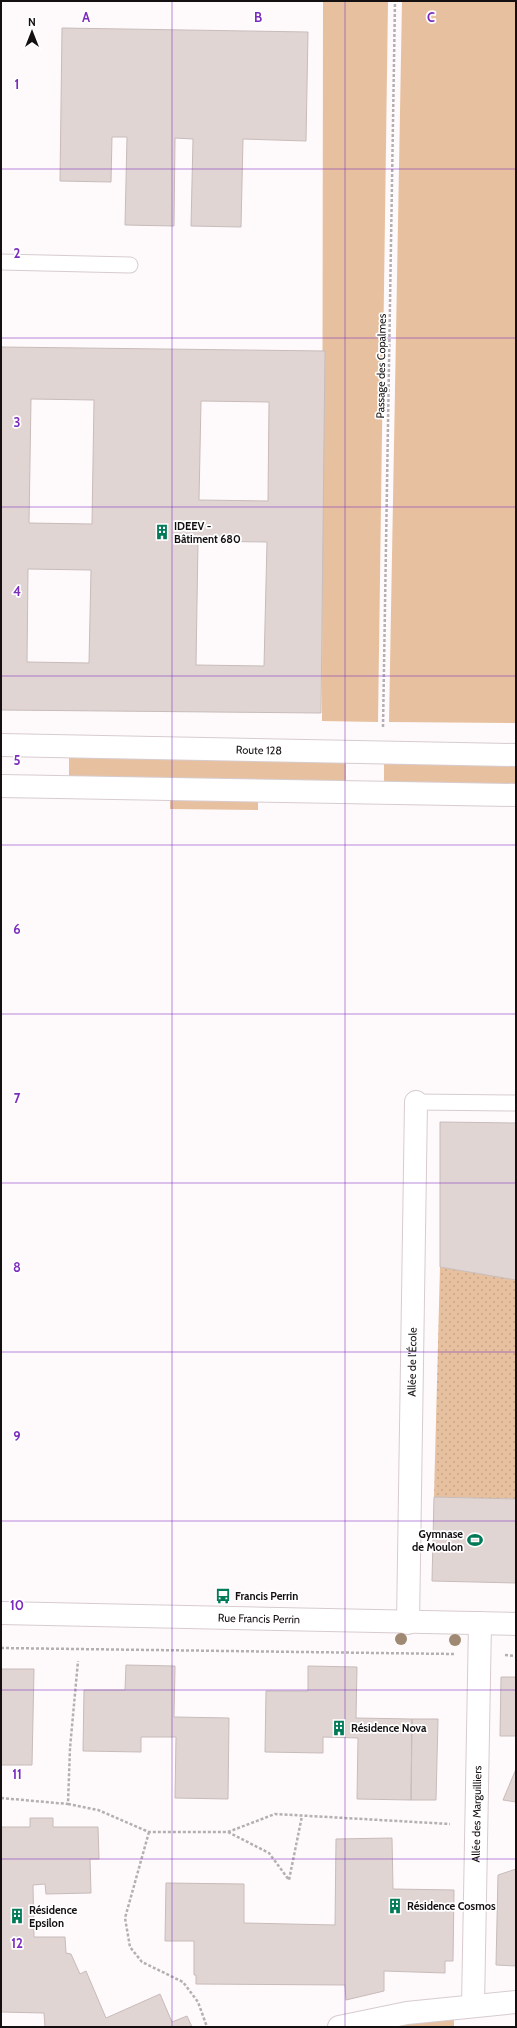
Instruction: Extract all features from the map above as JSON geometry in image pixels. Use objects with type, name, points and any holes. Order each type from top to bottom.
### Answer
[{"type":"street","name":"Route 128","points":[[1,745],[516,755]]},
{"type":"street","points":[[1,786],[516,795]]},
{"type":"street","name":"Allée de l'École","points":[[408,1623],[416,1102]]},
{"type":"street","name":"Rue Francis Perrin","points":[[1,1613],[408,1623],[516,1624]]},
{"type":"street","name":"Allée des Marguilliers","points":[[473,2006],[480,1623]]},
{"type":"street","points":[[340,2027],[407,2013],[516,2002]]},
{"type":"lane","points":[[1,262],[130,265]]},
{"type":"lane","points":[[416,1102],[516,1103]]},
{"type":"path","name":"Passage des Copalmes","points":[[383,732],[395,1]]},
{"type":"path","points":[[1,1648],[480,1654]]},
{"type":"path","points":[[68,1804],[70,1748],[78,1660]]},
{"type":"path","points":[[1,1798],[68,1804],[98,1810],[149,1832],[228,1832],[275,1814],[476,1824]]},
{"type":"path","points":[[228,1832],[269,1853],[289,1880],[302,1816]]},
{"type":"path","points":[[149,1832],[124,1918],[130,1947],[142,1962],[183,1982],[198,2002],[207,2027]]},
{"type":"shaded area","points":[[323,1],[388,1],[378,722],[322,721]]},
{"type":"shaded area","points":[[402,1],[516,1],[516,723],[389,722]]},
{"type":"shaded area","points":[[69,755],[346,760],[346,782],[69,779]]},
{"type":"shaded area","points":[[384,760],[516,763],[516,785],[384,783]]},
{"type":"shaded area","points":[[170,798],[258,799],[258,810],[170,809]]},
{"type":"shaded area","points":[[440,1267],[516,1280],[516,1499],[434,1497]]},
{"type":"shaded area","points":[[454,2016],[454,2027],[383,2027]]},
{"type":"building","points":[[62,28],[308,32],[306,141],[243,139],[241,227],[191,226],[193,139],[175,138],[174,226],[125,225],[127,137],[112,137],[111,182],[60,181]]},
{"type":"building","name":"IDEEV - Bâtiment 680","points":[[1,347],[325,351],[321,713],[1,710]],"holes":[[[31,399],[94,400],[92,524],[29,523]],[[201,401],[269,402],[268,501],[199,500]],[[198,541],[267,542],[264,666],[196,665]],[[28,569],[91,570],[89,663],[27,662]]]},
{"type":"building","points":[[440,1122],[516,1123],[516,1280],[440,1267]]},
{"type":"building","name":"Gymnase de Moulon","points":[[434,1497],[516,1499],[516,1583],[432,1581]]},
{"type":"building","points":[[126,1665],[175,1666],[174,1717],[229,1718],[228,1799],[175,1798],[176,1737],[141,1737],[141,1752],[83,1751],[84,1690],[125,1690]]},
{"type":"building","name":"Résidence Nova","points":[[308,1666],[357,1667],[356,1718],[412,1719],[411,1800],[357,1799],[358,1738],[323,1737],[323,1753],[265,1752],[266,1691],[308,1691]]},
{"type":"building","points":[[1,1669],[34,1669],[32,1765],[1,1765]]},
{"type":"building","points":[[501,1677],[516,1677],[516,1736],[500,1736]]},
{"type":"building","points":[[412,1719],[438,1719],[436,1800],[411,1800]]},
{"type":"building","points":[[516,1769],[516,1802],[503,1800]]},
{"type":"building","name":"Résidence Epsilon","points":[[30,1818],[53,1818],[53,1827],[98,1827],[99,1859],[90,1859],[91,1893],[46,1894],[45,1884],[33,1885],[34,1937],[65,1937],[66,1953],[71,1954],[80,1974],[86,1971],[106,2018],[160,1994],[172,2022],[187,2016],[192,2027],[45,2027],[44,2013],[1,2012],[1,1827],[30,1827]]},
{"type":"building","name":"Résidence Cosmos","points":[[392,1838],[393,1889],[454,1890],[453,1961],[445,1961],[445,1973],[384,1971],[384,1991],[346,2000],[345,1985],[196,1984],[196,1975],[194,1975],[194,1941],[165,1941],[166,1883],[244,1884],[244,1923],[335,1925],[336,1839]]},
{"type":"building","points":[[516,1869],[516,1966],[496,1965],[498,1875]]},
{"type":"place","name":"IDEEV - Bâtiment 680","points":[[162,532]]},
{"type":"place","name":"Gymnase de Moulon","points":[[475,1540]]},
{"type":"place","name":"Francis Perrin","points":[[223,1596]]},
{"type":"place","name":"Résidence Nova","points":[[339,1728]]},
{"type":"place","name":"Résidence Cosmos","points":[[395,1906]]},
{"type":"place","name":"Résidence Epsilon","points":[[17,1916]]}]
